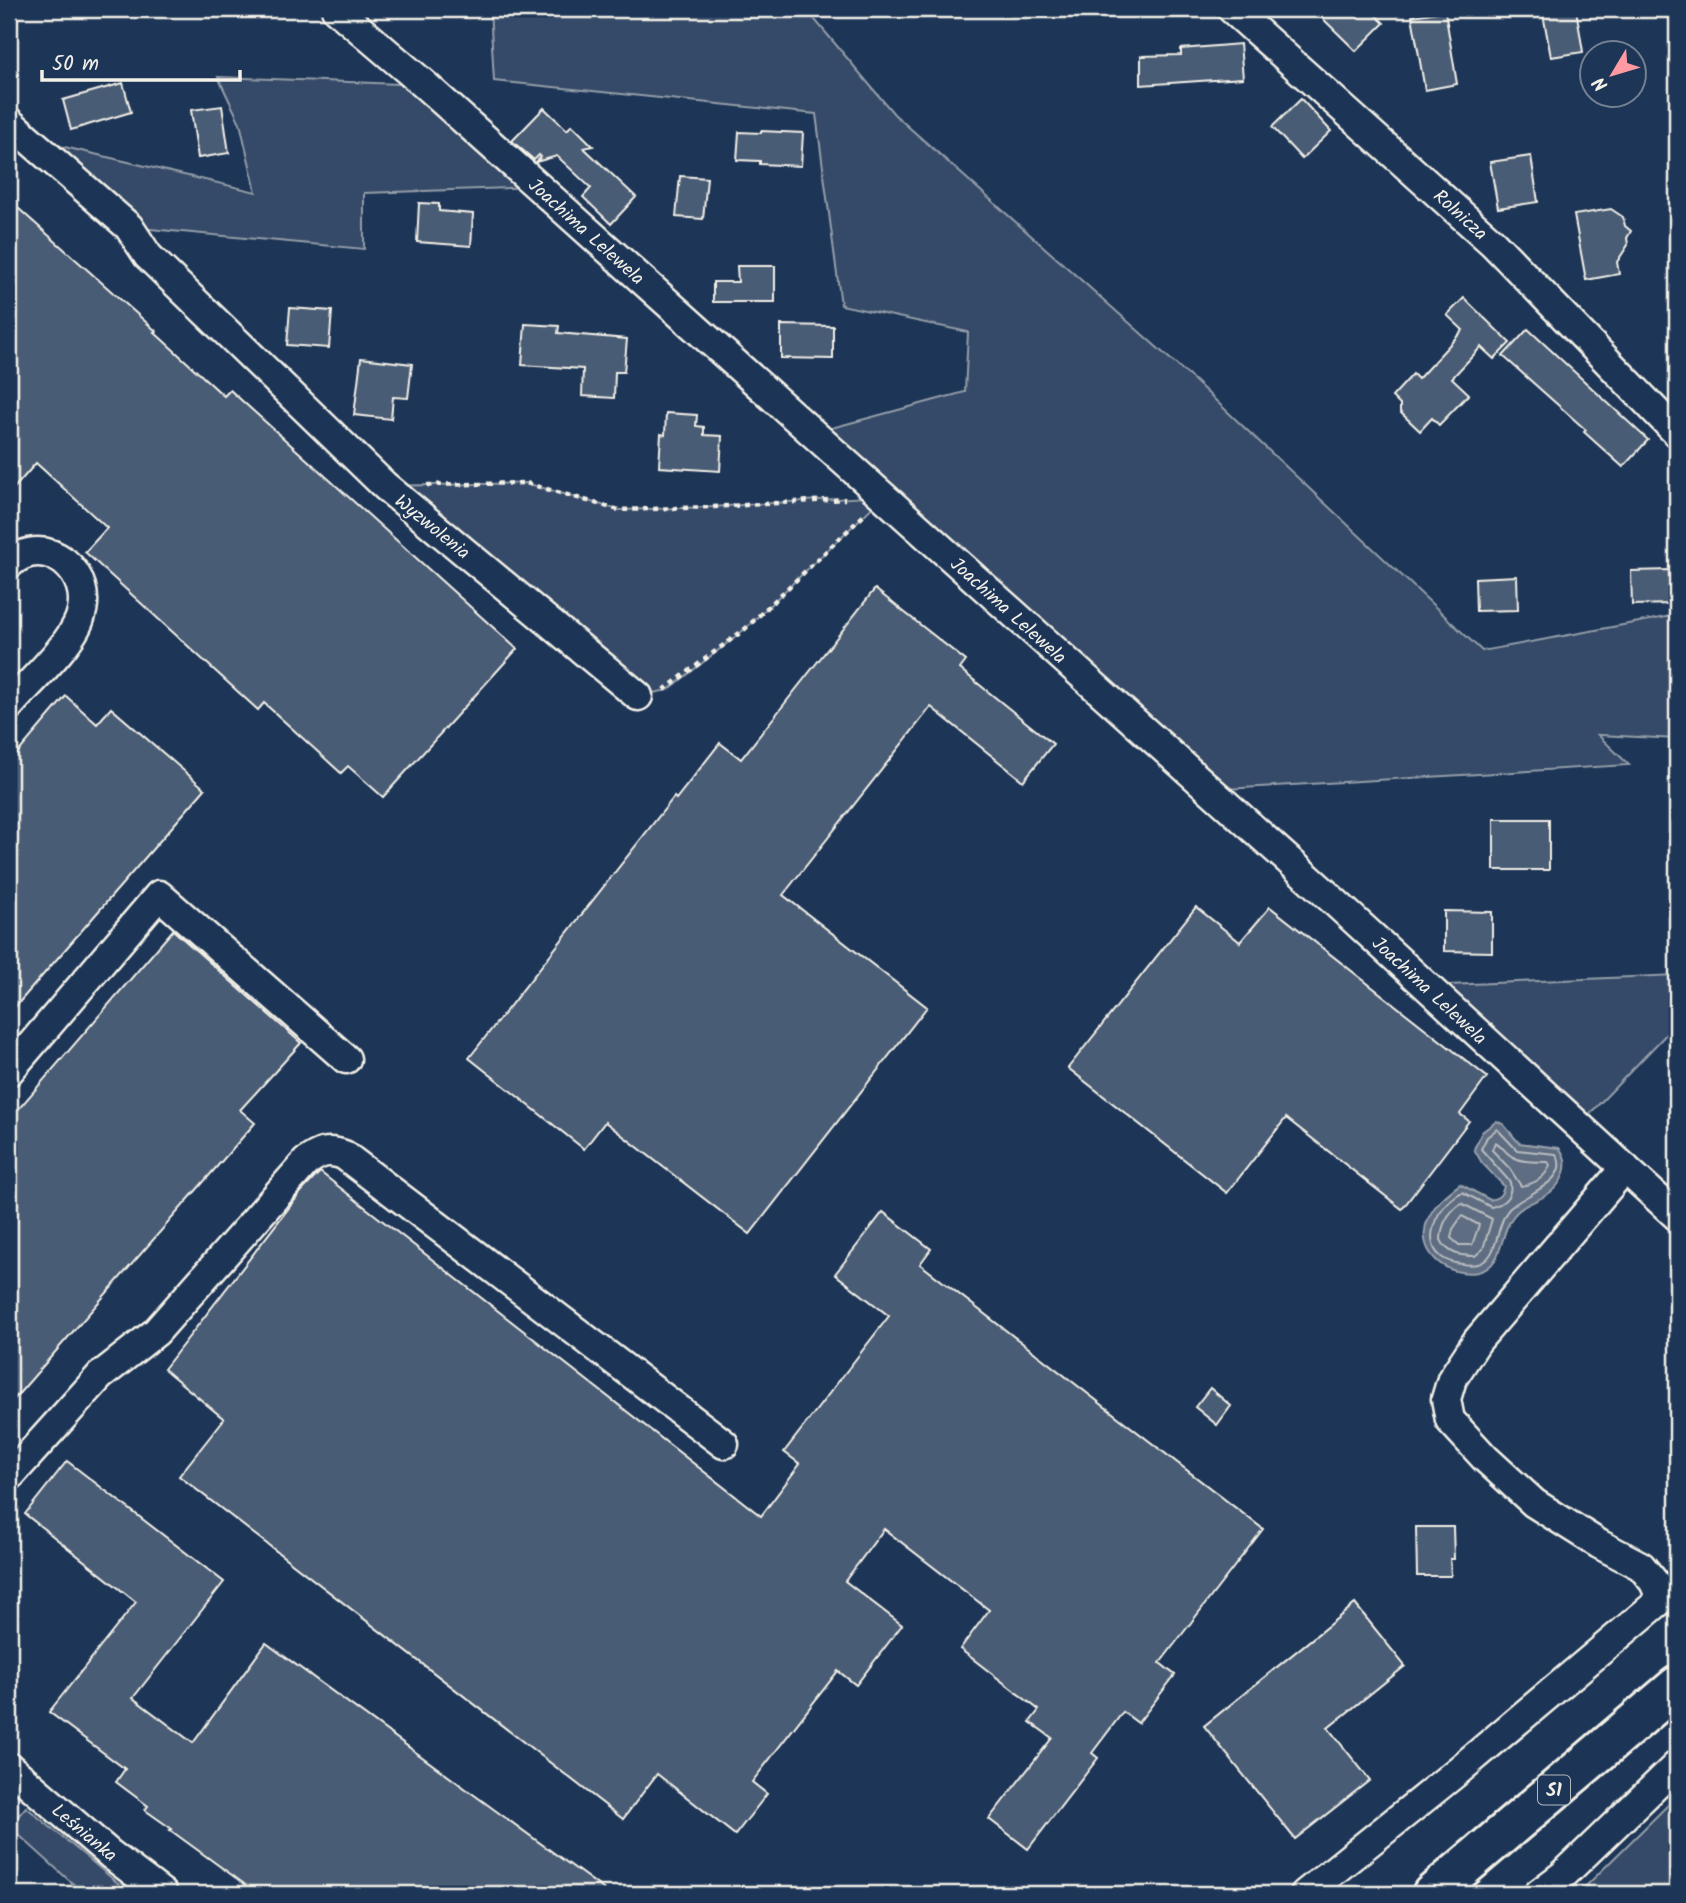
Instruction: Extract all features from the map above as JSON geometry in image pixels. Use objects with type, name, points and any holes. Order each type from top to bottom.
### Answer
[{"type":"highway","name":"S1","points":[[1432,1894],[1677,1686]]},
{"type":"street","name":"Joachima Lelewela","points":[[336,9],[425,85],[1333,901],[1677,1216]]},
{"type":"street","name":"Rolnicza","points":[[1232,9],[1493,243],[1677,433]]},
{"type":"street","name":"Wyzwolenia","points":[[9,122],[128,227],[148,256],[384,486],[638,696]]},
{"type":"street","points":[[9,564],[22,554],[36,552],[50,554],[62,560],[80,580],[83,607],[73,633],[9,706]]},
{"type":"street","points":[[9,1071],[159,895],[345,1059]]},
{"type":"street","points":[[9,1477],[100,1376],[156,1332],[306,1162],[317,1154],[330,1150],[344,1154],[724,1444]]},
{"type":"street","points":[[1305,1894],[1459,1770],[1670,1593],[1654,1582],[1641,1566],[1599,1544],[1534,1503],[1485,1458],[1450,1420],[1446,1399],[1452,1379],[1477,1341],[1625,1168]]},
{"type":"street","points":[[1538,1894],[1562,1876],[1677,1765]]},
{"type":"street","name":"Leśnianka","points":[[9,1767],[110,1854],[163,1894]]},
{"type":"path","points":[[384,486],[526,483],[619,510],[712,508],[883,496]]},
{"type":"path","points":[[638,696],[668,690],[745,629],[883,496]]},
{"type":"shaded area","points":[[490,9],[806,9],[894,114],[1196,382],[1482,651],[1677,615],[1677,739],[1598,735],[1629,765],[1209,790],[883,497],[745,629],[668,690],[638,696],[385,486],[526,483],[619,510],[882,496],[813,433],[965,392],[968,332],[841,305],[816,114],[494,81]]},
{"type":"shaded area","points":[[218,77],[425,85],[539,187],[364,193],[364,249],[129,227],[26,138],[256,192],[240,123]]},
{"type":"shaded area","points":[[1677,975],[1677,1023],[1578,1126],[1426,986]]},
{"type":"shaded area","points":[[1677,1796],[1677,1894],[1578,1894]]},
{"type":"shaded area","points":[[26,1807],[131,1894],[81,1894],[82,1892],[9,1826]]},
{"type":"water","points":[[1497,1121],[1504,1125],[1519,1143],[1559,1148],[1565,1161],[1564,1174],[1551,1192],[1515,1214],[1508,1225],[1499,1253],[1491,1265],[1478,1272],[1455,1271],[1436,1260],[1429,1251],[1425,1242],[1428,1219],[1446,1195],[1460,1184],[1490,1200],[1501,1194],[1504,1186],[1482,1163],[1474,1149],[1482,1132]]},
{"type":"building","points":[[1313,9],[1369,9],[1384,23],[1356,51]]},
{"type":"building","points":[[1542,9],[1576,9],[1581,38],[1578,38],[1578,53],[1551,57]]},
{"type":"building","points":[[1445,11],[1457,84],[1425,90],[1412,16]]},
{"type":"building","points":[[1240,44],[1243,78],[1141,85],[1141,56],[1181,55],[1181,49]]},
{"type":"building","points":[[123,83],[131,112],[71,130],[63,100]]},
{"type":"building","points":[[1301,99],[1331,131],[1302,159],[1272,127]]},
{"type":"building","points":[[222,106],[229,153],[198,158],[191,110]]},
{"type":"building","points":[[544,108],[567,130],[572,125],[593,146],[584,148],[636,197],[611,224],[583,197],[591,188],[557,156],[536,162],[541,157],[539,155],[534,160],[512,141]]},
{"type":"building","points":[[739,132],[803,133],[801,166],[737,160]]},
{"type":"building","points":[[1531,156],[1538,202],[1498,208],[1490,162]]},
{"type":"building","points":[[680,176],[707,178],[703,219],[676,217]]},
{"type":"building","points":[[9,200],[156,331],[154,332],[224,396],[230,390],[517,649],[383,797],[348,766],[341,773],[264,703],[258,710],[85,552],[107,528],[36,463],[9,494]]},
{"type":"building","points":[[419,203],[439,204],[439,211],[473,214],[471,246],[417,242]]},
{"type":"building","points":[[1611,209],[1623,217],[1625,226],[1631,231],[1627,238],[1628,245],[1617,262],[1619,274],[1586,280],[1574,215]]},
{"type":"building","points":[[737,266],[775,266],[775,302],[713,302],[713,282],[738,282]]},
{"type":"building","points":[[1464,298],[1510,343],[1494,359],[1481,347],[1452,378],[1469,394],[1439,425],[1432,418],[1420,431],[1400,412],[1400,405],[1392,397],[1413,374],[1418,379],[1463,330],[1447,315]]},
{"type":"building","points":[[290,308],[332,311],[329,348],[287,345]]},
{"type":"building","points":[[525,324],[559,326],[558,333],[627,339],[624,372],[615,372],[614,398],[582,396],[583,369],[522,365]]},
{"type":"building","points":[[781,325],[833,326],[833,359],[781,358]]},
{"type":"building","points":[[1528,329],[1648,440],[1623,467],[1503,356]]},
{"type":"building","points":[[361,358],[412,364],[408,398],[393,397],[391,419],[354,415]]},
{"type":"building","points":[[666,413],[697,415],[696,426],[704,427],[704,435],[722,436],[720,471],[659,467],[661,434],[665,435]]},
{"type":"building","points":[[1672,570],[1673,604],[1632,605],[1631,571]]},
{"type":"building","points":[[1517,576],[1518,610],[1476,611],[1475,578]]},
{"type":"building","points":[[875,589],[966,661],[960,669],[1053,744],[1023,781],[931,707],[783,895],[927,1007],[750,1234],[605,1122],[584,1149],[469,1058],[674,797],[676,799],[720,743],[741,759]]},
{"type":"building","points":[[66,696],[97,724],[111,708],[205,789],[9,1014],[9,763]]},
{"type":"building","points":[[1494,819],[1549,819],[1549,870],[1494,870]]},
{"type":"building","points":[[1196,907],[1240,942],[1270,907],[1487,1077],[1460,1114],[1469,1121],[1402,1209],[1286,1118],[1227,1193],[1068,1068]]},
{"type":"building","points":[[1444,911],[1492,912],[1492,952],[1444,951]]},
{"type":"building","points":[[173,930],[301,1043],[240,1110],[255,1123],[9,1405],[9,1120]]},
{"type":"building","points":[[320,1172],[761,1516],[800,1464],[784,1452],[889,1316],[835,1274],[883,1212],[931,1249],[920,1264],[1263,1529],[1160,1663],[1175,1675],[1138,1723],[1123,1712],[1092,1753],[1098,1758],[1028,1849],[989,1819],[1052,1738],[1030,1722],[1039,1710],[960,1649],[989,1610],[884,1529],[845,1581],[902,1625],[856,1685],[838,1671],[752,1782],[767,1794],[735,1835],[657,1774],[623,1819],[179,1476],[224,1419],[164,1369],[302,1191]]},
{"type":"building","points":[[1210,1388],[1231,1406],[1217,1425],[1195,1407]]},
{"type":"building","points":[[67,1461],[224,1582],[133,1698],[193,1743],[266,1643],[610,1894],[258,1894],[170,1830],[172,1829],[145,1810],[148,1806],[116,1782],[125,1769],[49,1712],[136,1602],[25,1514]]},
{"type":"building","points":[[1416,1527],[1453,1527],[1454,1559],[1450,1559],[1451,1576],[1417,1576]]},
{"type":"building","points":[[1355,1604],[1405,1666],[1328,1728],[1370,1780],[1295,1839],[1204,1726]]}]
